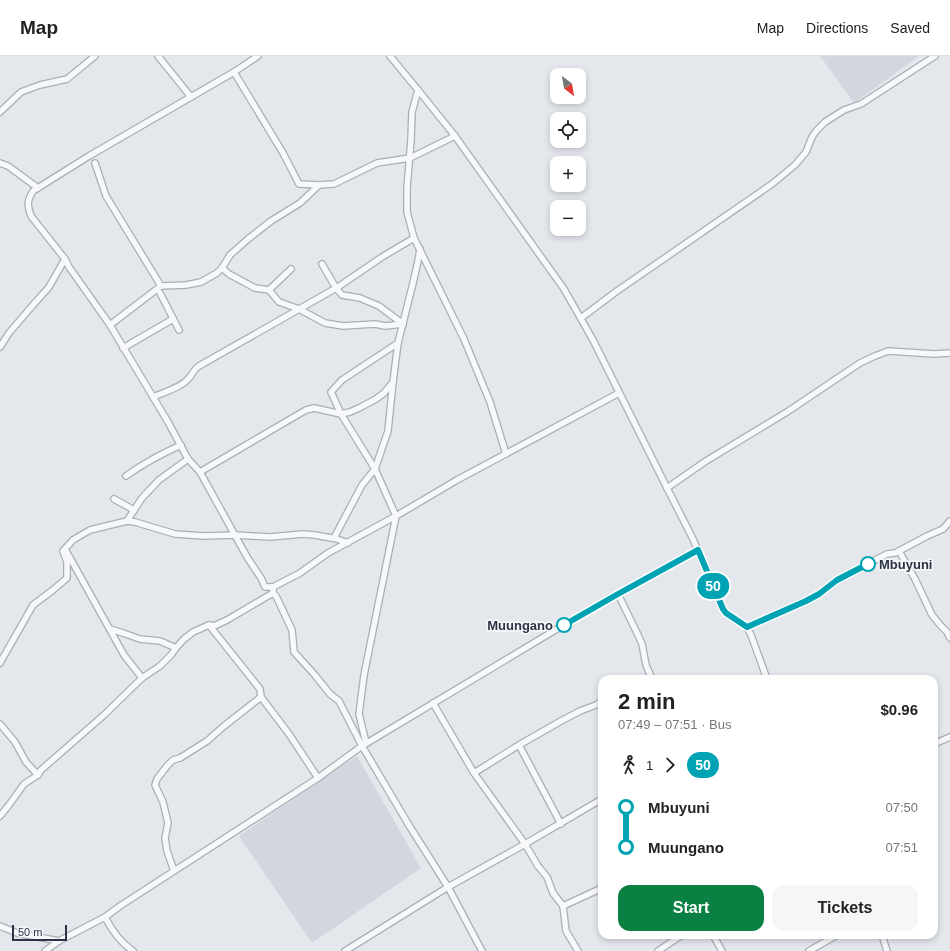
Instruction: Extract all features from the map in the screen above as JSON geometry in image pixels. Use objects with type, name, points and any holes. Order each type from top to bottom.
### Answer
[{"type":"street","points":[[0,112],[21,92],[40,85],[67,79],[95,56]]},
{"type":"street","points":[[158,56],[190,97]]},
{"type":"street","points":[[258,56],[234,72],[89,156],[33,191],[28,199],[28,209],[31,216],[65,259],[72,273],[110,325],[188,459],[200,472],[265,587],[273,590],[292,630],[294,652],[330,694],[339,702],[410,827],[448,887],[482,951]]},
{"type":"street","points":[[390,56],[455,136],[564,289],[593,340],[693,539],[723,609],[726,613],[747,627],[766,675]]},
{"type":"street","points":[[581,318],[617,291],[772,184],[795,165],[806,152],[812,137],[825,122],[844,110],[861,104],[935,56]]},
{"type":"street","points":[[234,72],[286,159],[299,184],[334,184],[377,163],[410,158],[455,136]]},
{"type":"street","points":[[418,90],[412,112],[407,212],[414,238],[467,346],[490,402],[506,454]]},
{"type":"street","points":[[94,163],[106,196],[161,286]]},
{"type":"street","points":[[0,164],[8,166],[38,188]]},
{"type":"street","points":[[110,325],[161,286],[186,285],[202,282],[216,273],[222,268],[230,255],[248,239],[271,221],[300,203],[319,184]]},
{"type":"street","points":[[153,397],[179,385],[190,378],[194,369],[336,288],[382,257],[414,238]]},
{"type":"street","points":[[334,538],[362,485],[375,469],[388,431],[398,343],[420,249]]},
{"type":"street","points":[[0,347],[33,304],[49,287],[65,259]]},
{"type":"street","points":[[322,264],[342,296],[360,298],[379,306],[403,324]]},
{"type":"street","points":[[222,268],[229,274],[255,288],[269,290],[279,302],[299,309],[325,323],[343,326],[375,324],[385,326],[403,324]]},
{"type":"street","points":[[269,290],[291,270]]},
{"type":"street","points":[[160,293],[179,330]]},
{"type":"street","points":[[123,348],[173,319]]},
{"type":"street","points":[[364,744],[359,714],[364,675],[396,516],[375,469],[341,414],[331,392],[342,380],[398,343]]},
{"type":"street","points":[[667,488],[870,358],[888,351],[934,354],[950,353]]},
{"type":"street","points":[[200,472],[306,410],[314,408],[341,414],[350,412],[376,399],[384,393],[393,382]]},
{"type":"street","points":[[0,816],[10,805],[24,784],[38,775],[41,770],[104,715],[142,678],[160,666],[192,632],[209,625],[214,626],[227,620],[328,553],[396,516],[457,480],[619,393]]},
{"type":"street","points":[[126,476],[142,464],[180,445]]},
{"type":"street","points":[[127,521],[142,498],[159,480],[188,459]]},
{"type":"street","points":[[114,499],[134,510]]},
{"type":"street","points":[[0,663],[33,605],[67,578],[67,562],[63,551],[65,548],[73,540],[90,530],[127,521],[176,534],[270,537],[303,534],[334,538],[348,543]]},
{"type":"street","points":[[747,627],[806,601],[819,594],[837,580],[887,554],[899,552],[927,536],[943,529],[950,521]]},
{"type":"street","points":[[65,548],[124,655],[142,678]]},
{"type":"street","points":[[45,951],[59,941],[106,917],[120,906],[318,778],[364,744],[618,594],[698,550]]},
{"type":"street","points":[[899,552],[915,579],[932,614],[950,638]]},
{"type":"street","points":[[618,594],[642,644],[646,665],[650,675]]},
{"type":"street","points":[[209,625],[260,689],[261,697],[289,734],[318,778]]},
{"type":"street","points":[[110,629],[140,639],[160,641],[176,648]]},
{"type":"street","points":[[174,871],[167,851],[165,838],[168,823],[163,802],[155,785],[157,779],[173,760],[180,758],[207,741],[261,697]]},
{"type":"street","points":[[433,703],[474,773],[547,877],[553,893],[563,906],[566,931],[578,951]]},
{"type":"street","points":[[474,773],[519,745],[580,711],[598,704]]},
{"type":"street","points":[[0,724],[15,742],[26,762],[38,775]]},
{"type":"street","points":[[938,742],[950,737]]},
{"type":"street","points":[[519,745],[561,824]]},
{"type":"street","points":[[345,951],[448,887],[598,802]]},
{"type":"street","points":[[563,906],[598,890]]},
{"type":"street","points":[[106,917],[119,940],[133,951]]},
{"type":"street","points":[[0,926],[17,933],[59,941]]},
{"type":"street","points":[[658,951],[676,939]]},
{"type":"street","points":[[715,939],[722,951]]},
{"type":"street","points":[[809,951],[830,939]]},
{"type":"street","points":[[883,939],[887,951]]},
{"type":"shaded area","points":[[820,56],[919,56],[854,103]]},
{"type":"shaded area","points":[[357,756],[421,868],[312,943],[239,836]]},
{"type":"bus line","name":"50","points":[[564,625],[698,550],[723,609],[726,613],[747,627],[806,601],[819,594],[837,580],[868,564]]},
{"type":"place","name":"Mbuyuni","points":[[868,564]]},
{"type":"place","name":"Muungano","points":[[564,625]]}]
